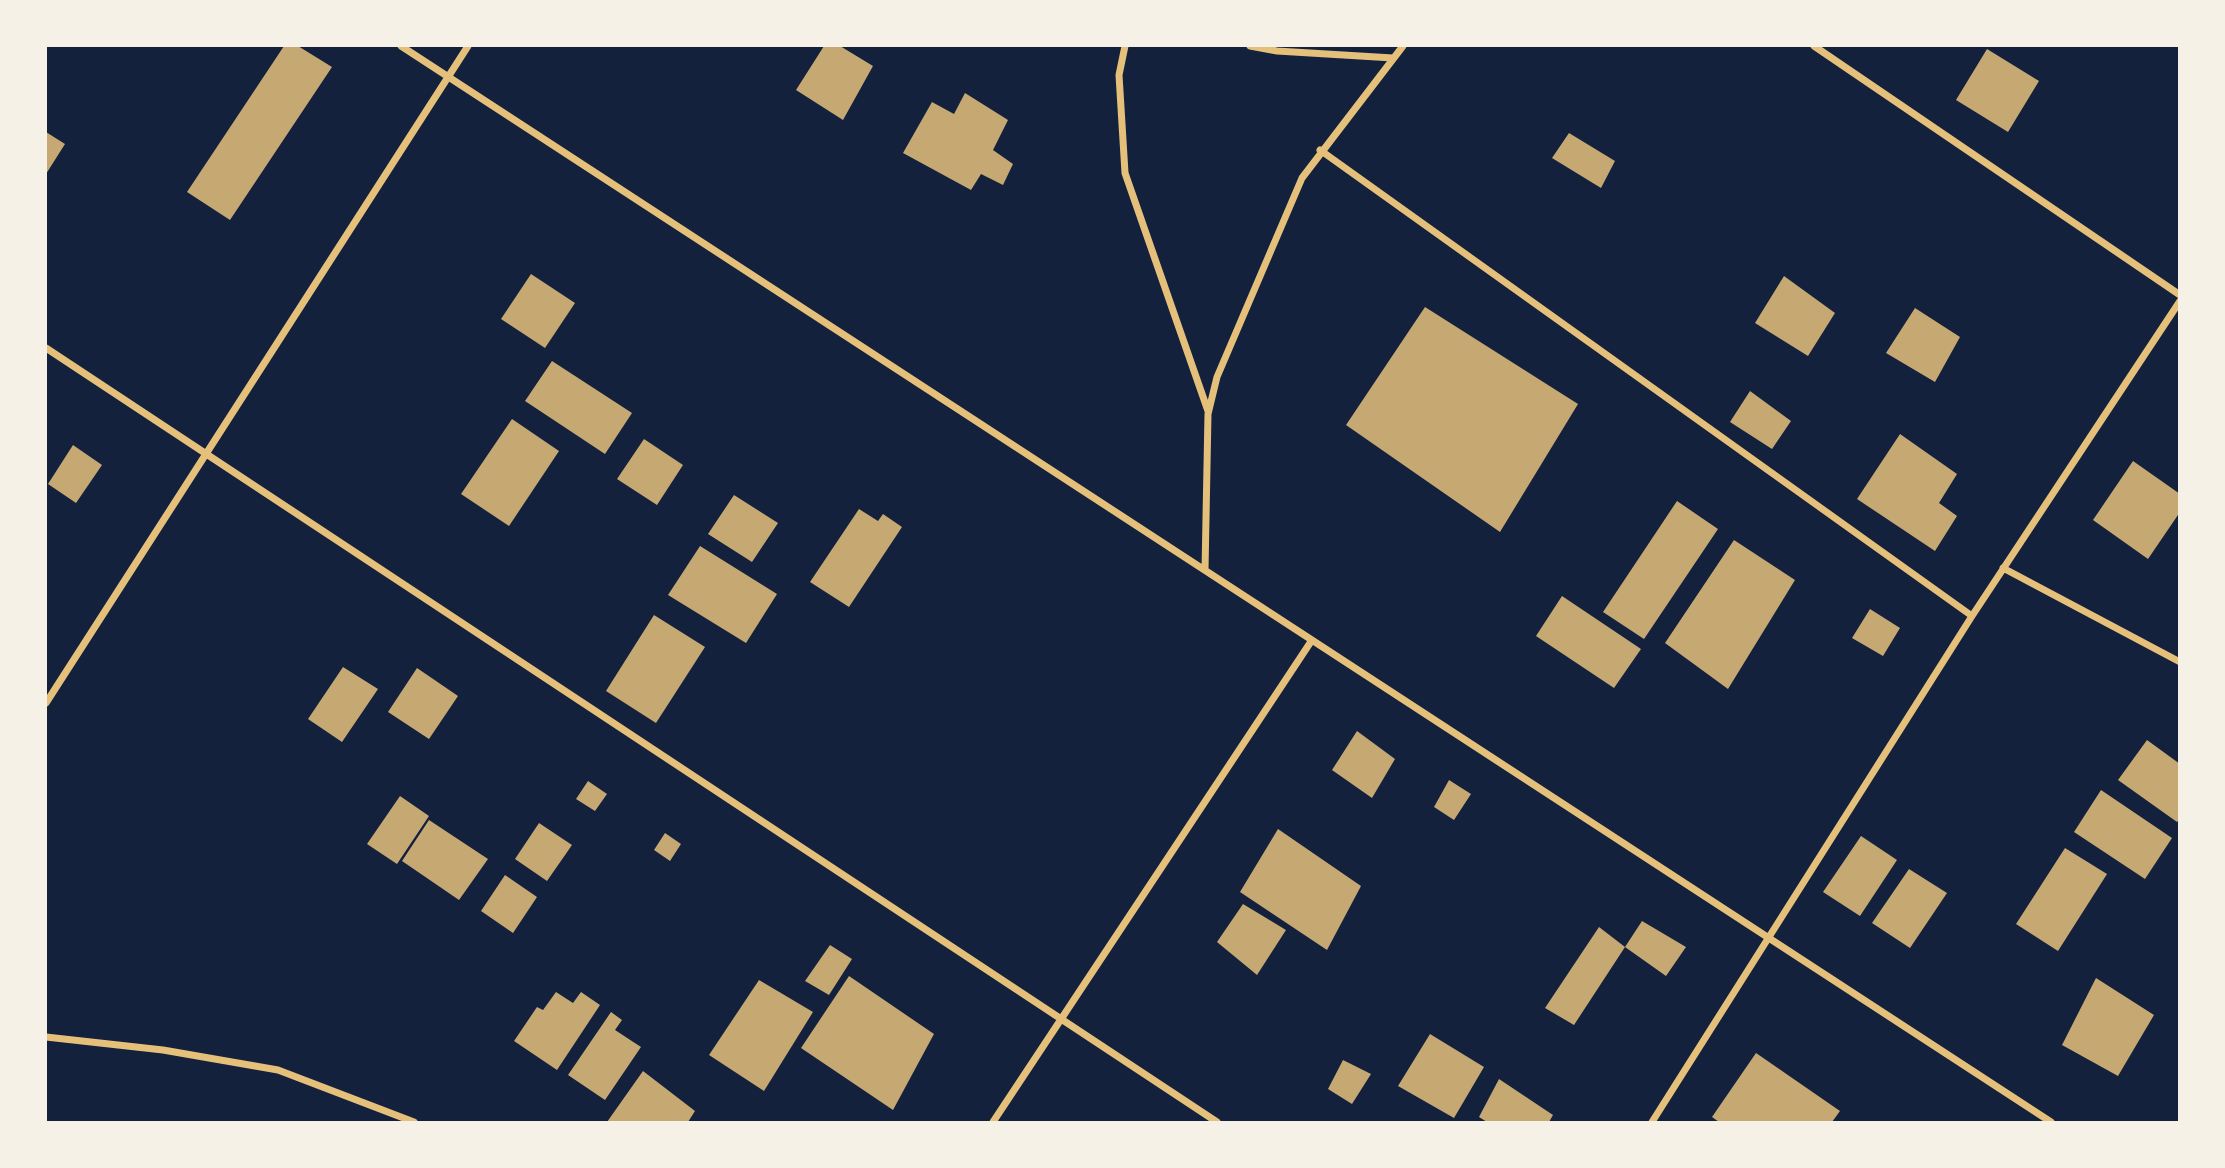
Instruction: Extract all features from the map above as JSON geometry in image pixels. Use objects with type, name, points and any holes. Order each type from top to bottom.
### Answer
[{"type":"street","points":[[401,46],[2051,1122]]},
{"type":"street","points":[[46,703],[468,46]]},
{"type":"street","points":[[1125,46],[1119,75],[1125,173],[1208,414]]},
{"type":"street","points":[[1250,46],[1277,51],[1393,58]]},
{"type":"street","points":[[1205,570],[1208,414],[1211,395],[1302,178],[1320,150],[1403,46]]},
{"type":"street","points":[[1652,1122],[1972,616],[2179,298],[1814,46]]},
{"type":"street","points":[[1320,150],[1972,616]]},
{"type":"street","points":[[46,348],[1217,1122]]},
{"type":"street","points":[[2003,568],[2179,662]]},
{"type":"street","points":[[993,1122],[1064,1019],[1312,640]]},
{"type":"street","points":[[46,1037],[163,1050],[278,1070],[408,1121]]},
{"type":"building","points":[[284,46],[298,46],[332,67],[230,220],[187,192]]},
{"type":"building","points":[[824,46],[840,46],[873,66],[843,120],[796,90]]},
{"type":"building","points":[[1987,49],[2039,81],[2008,132],[1956,100]]},
{"type":"building","points":[[965,93],[1008,120],[993,150],[1013,164],[1003,185],[981,174],[971,190],[903,153],[932,102],[954,114]]},
{"type":"building","points":[[46,132],[65,144],[46,174]]},
{"type":"building","points":[[1569,133],[1615,161],[1601,188],[1552,158]]},
{"type":"building","points":[[531,274],[575,303],[545,348],[501,319]]},
{"type":"building","points":[[1784,276],[1835,313],[1808,356],[1755,323]]},
{"type":"building","points":[[1425,307],[1578,404],[1500,532],[1346,425]]},
{"type":"building","points":[[1915,308],[1960,337],[1935,382],[1886,353]]},
{"type":"building","points":[[552,361],[632,413],[605,454],[525,401]]},
{"type":"building","points":[[1750,391],[1791,421],[1772,449],[1730,422]]},
{"type":"building","points":[[512,419],[559,451],[509,526],[461,494]]},
{"type":"building","points":[[1900,434],[1957,474],[1939,503],[1957,516],[1935,551],[1857,499]]},
{"type":"building","points":[[644,439],[683,465],[657,505],[617,479]]},
{"type":"building","points":[[73,445],[102,465],[76,503],[48,484]]},
{"type":"building","points":[[2133,461],[2180,494],[2180,512],[2148,559],[2093,520]]},
{"type":"building","points":[[734,495],[778,523],[752,562],[708,534]]},
{"type":"building","points":[[1677,501],[1718,529],[1644,639],[1603,612]]},
{"type":"building","points":[[859,509],[878,521],[883,514],[902,527],[849,607],[810,582]]},
{"type":"building","points":[[1734,540],[1795,580],[1728,689],[1665,643]]},
{"type":"building","points":[[700,546],[777,594],[746,643],[668,595]]},
{"type":"building","points":[[1562,596],[1641,649],[1614,688],[1536,636]]},
{"type":"building","points":[[1870,609],[1900,628],[1883,656],[1852,638]]},
{"type":"building","points":[[654,615],[705,647],[656,723],[606,691]]},
{"type":"building","points":[[343,667],[378,689],[342,742],[308,719]]},
{"type":"building","points":[[417,668],[458,696],[429,739],[388,712]]},
{"type":"building","points":[[1357,731],[1395,759],[1372,798],[1332,770]]},
{"type":"building","points":[[2147,740],[2180,764],[2180,818],[2177,822],[2118,780]]},
{"type":"building","points":[[1449,780],[1471,794],[1454,820],[1434,807]]},
{"type":"building","points":[[588,781],[607,794],[595,811],[576,799]]},
{"type":"building","points":[[2101,790],[2172,838],[2145,879],[2074,832]]},
{"type":"building","points":[[400,796],[429,816],[397,864],[367,844]]},
{"type":"building","points":[[429,820],[488,859],[459,900],[402,861]]},
{"type":"building","points":[[539,823],[572,845],[547,881],[515,859]]},
{"type":"building","points":[[1278,829],[1361,886],[1327,950],[1240,892]]},
{"type":"building","points":[[665,833],[681,844],[670,861],[654,850]]},
{"type":"building","points":[[1861,836],[1897,860],[1860,916],[1823,892]]},
{"type":"building","points":[[2065,848],[2107,874],[2058,951],[2016,924]]},
{"type":"building","points":[[1909,869],[1947,893],[1910,948],[1872,923]]},
{"type":"building","points":[[505,875],[537,897],[513,933],[481,911]]},
{"type":"building","points":[[1243,904],[1286,930],[1257,975],[1217,942]]},
{"type":"building","points":[[1642,921],[1686,947],[1666,976],[1625,947]]},
{"type":"building","points":[[1599,927],[1625,947],[1574,1025],[1545,1008]]},
{"type":"building","points":[[830,945],[852,959],[829,995],[805,981]]},
{"type":"building","points":[[849,976],[934,1034],[893,1110],[801,1048]]},
{"type":"building","points":[[2096,978],[2154,1015],[2118,1076],[2062,1045]]},
{"type":"building","points":[[759,980],[813,1012],[764,1091],[709,1055]]},
{"type":"building","points":[[556,992],[573,1003],[581,992],[600,1005],[557,1070],[514,1041],[537,1007],[543,1010]]},
{"type":"building","points":[[611,1012],[622,1020],[615,1030],[641,1047],[605,1100],[568,1075]]},
{"type":"building","points":[[1430,1034],[1484,1067],[1454,1118],[1398,1086]]},
{"type":"building","points":[[1756,1053],[1840,1111],[1832,1122],[1719,1122],[1712,1117]]},
{"type":"building","points":[[1343,1060],[1371,1074],[1352,1104],[1328,1089]]},
{"type":"building","points":[[643,1071],[695,1111],[688,1122],[607,1122]]},
{"type":"building","points":[[1499,1079],[1553,1115],[1549,1122],[1487,1122],[1479,1117]]}]
